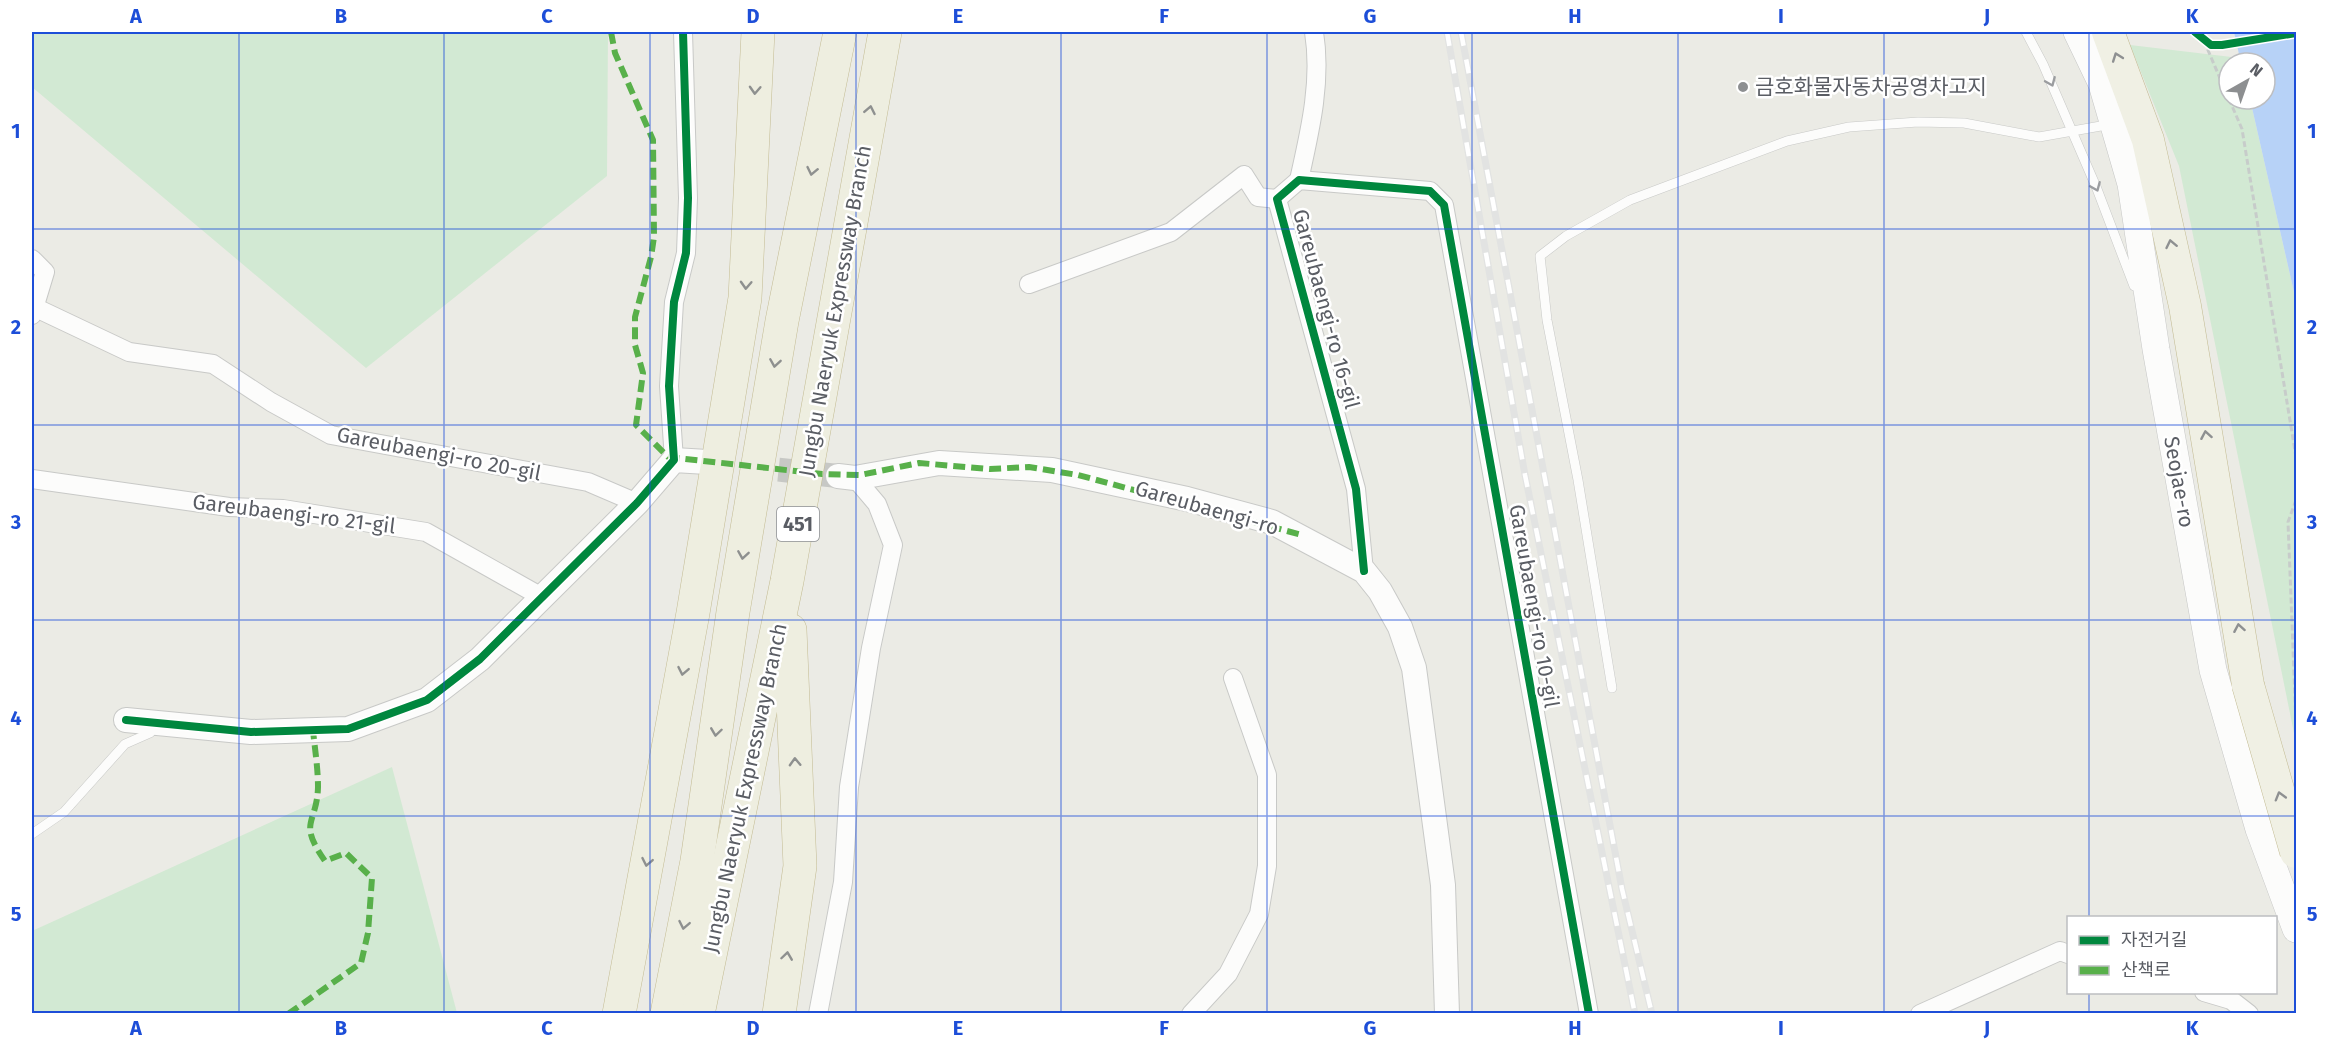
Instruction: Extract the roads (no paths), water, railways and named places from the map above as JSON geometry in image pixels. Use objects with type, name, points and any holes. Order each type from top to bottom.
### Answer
[{"type":"highway","points":[[619,1014],[693,613],[745,298],[758,32]]},
{"type":"highway","name":"Jungbu Naeryuk Expressway Branch","points":[[667,1014],[697,861],[733,612],[782,321],[840,32]]},
{"type":"highway","name":"Jungbu Naeryuk Expressway Branch","points":[[698,1014],[788,581],[885,32]]},
{"type":"highway","points":[[2108,32],[2148,140],[2185,306],[2248,685],[2296,852]]},
{"type":"highway","points":[[779,1014],[800,866],[788,581]]},
{"type":"main road","name":"Seojae-ro","points":[[2077,32],[2102,84],[2131,184],[2156,349],[2213,670],[2259,829],[2296,929]]},
{"type":"street","points":[[126,720],[251,732],[348,729],[427,700],[480,659],[540,596],[637,503],[674,460],[669,386],[674,302],[686,253],[688,198],[683,32]]},
{"type":"street","name":"Gareubaengi-ro 16-gil","points":[[1029,284],[1171,232],[1244,175],[1258,197],[1277,199],[1299,180],[1309,137],[1319,60],[1314,32]]},
{"type":"street","name":"Gareubaengi-ro 16-gil","points":[[1299,180],[1430,191],[1444,205]]},
{"type":"street","name":"Gareubaengi-ro 16-gil","points":[[1277,199],[1356,489],[1364,571]]},
{"type":"street","name":"Gareubaengi-ro 10-gil","points":[[1444,205],[1589,1014]]},
{"type":"street","name":"Gareubaengi-ro 20-gil","points":[[32,259],[45,272],[33,311],[129,352],[213,364],[271,402],[331,435],[588,482],[637,503]]},
{"type":"street","points":[[674,460],[707,462]]},
{"type":"street","name":"Gareubaengi-ro","points":[[847,477],[939,463],[1052,470],[1187,499],[1272,522],[1364,571],[1380,591],[1400,627],[1414,668],[1443,885],[1447,1014]]},
{"type":"street","points":[[818,1014],[843,882],[849,787],[871,648],[893,545],[877,504],[847,477]]},
{"type":"street","name":"Gareubaengi-ro 21-gil","points":[[32,479],[229,507],[283,509],[426,532],[540,596]]},
{"type":"street","points":[[1191,1014],[1228,974],[1259,914],[1267,866],[1267,775],[1233,678]]},
{"type":"street","points":[[1920,1014],[2060,951],[2067,954]]},
{"type":"street","points":[[2208,994],[2231,1000],[2249,1014]]},
{"type":"lane","points":[[2026,32],[2043,64],[2115,231],[2156,349]]},
{"type":"lane","points":[[1612,688],[1578,480],[1547,320],[1540,256],[1566,236],[1630,200],[1787,141],[1849,127],[1918,122],[1964,123],[2039,137],[2114,124]]},
{"type":"lane","points":[[32,834],[64,812],[125,744],[150,733],[158,723]]},
{"type":"water","points":[[2234,32],[2296,32],[2296,301],[2253,111],[2277,111],[2277,51],[2238,51]]},
{"type":"tunnel","points":[[707,462],[838,476]]},
{"type":"railway","points":[[1447,32],[1525,475],[1635,1014]]},
{"type":"railway","points":[[1461,32],[1622,889],[1652,1014]]},
{"type":"place","name":"금호화물자동차공영차고지","points":[[1743,87]]}]
